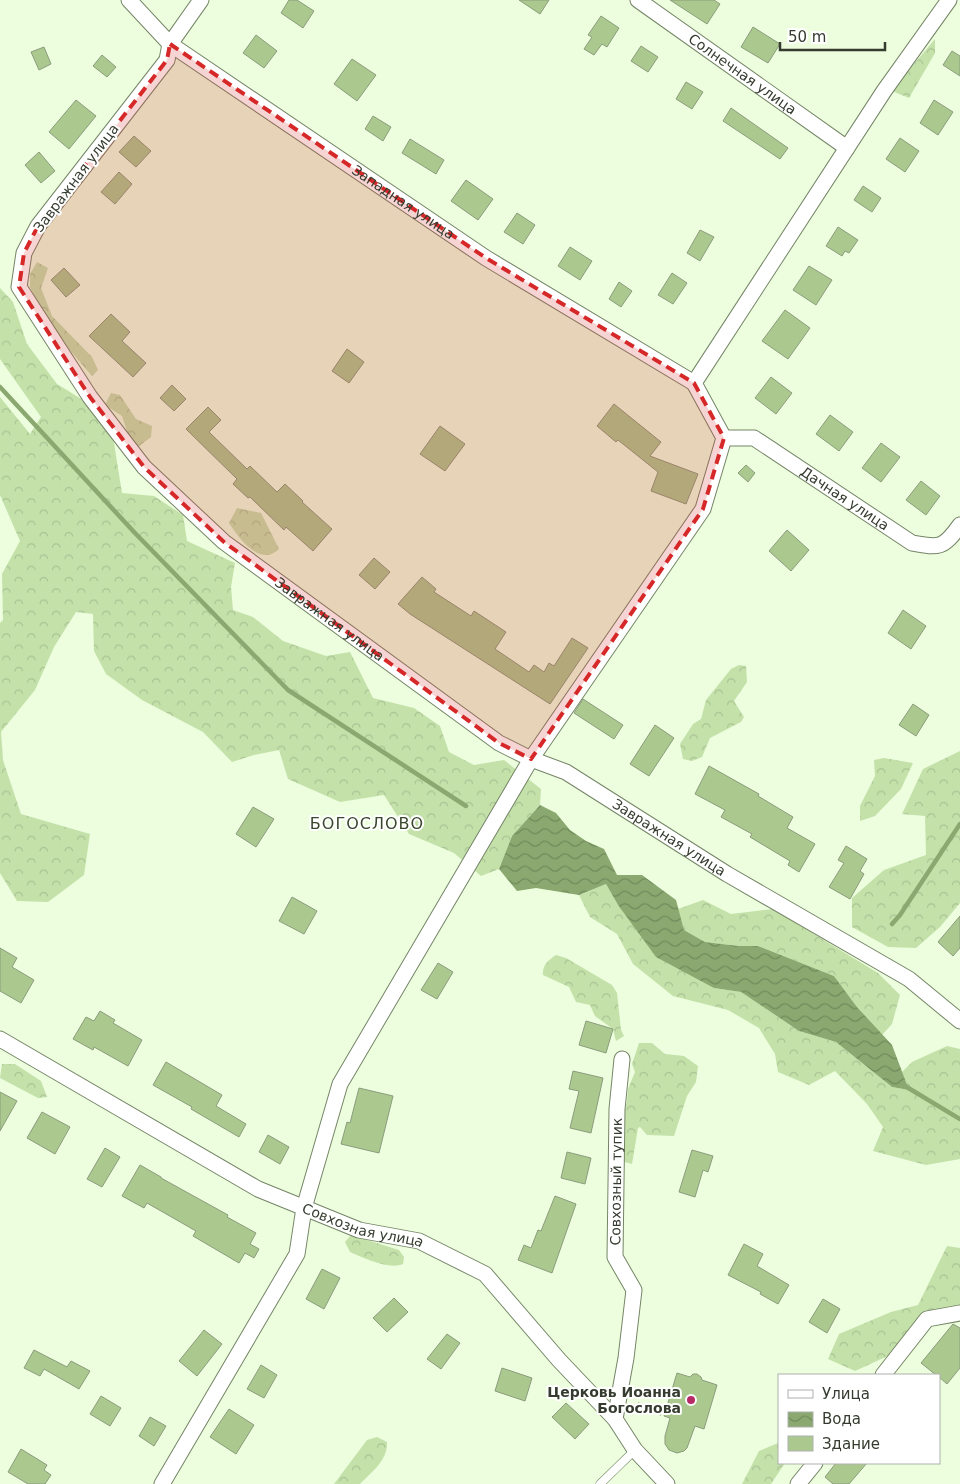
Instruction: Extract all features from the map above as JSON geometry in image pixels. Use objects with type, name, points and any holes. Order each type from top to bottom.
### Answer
[{"type":"street","name":"Западная улица","points":[[130,0],[170,44],[486,258],[694,383]]},
{"type":"street","name":"Завражная улица","points":[[202,0],[170,44],[167,60],[38,226],[24,253],[20,287],[90,397],[144,467],[224,542],[499,743],[531,759],[566,772],[727,874],[909,979],[960,1021]]},
{"type":"street","name":"Солнечная улица","points":[[638,0],[847,148]]},
{"type":"street","points":[[162,1484],[297,1254],[304,1208],[340,1084],[531,759],[703,509],[724,438],[694,383],[884,91],[949,0]]},
{"type":"street","name":"Дачная улица","points":[[724,438],[754,438],[912,542],[932,546],[948,542],[960,525]]},
{"type":"street","name":"Совхозная улица","points":[[0,1039],[258,1189],[359,1230],[418,1241],[485,1274],[559,1360],[615,1419],[635,1450],[667,1484]]},
{"type":"street","name":"Совхозный тупик","points":[[615,1419],[626,1358],[634,1290],[615,1257],[617,1109],[622,1059]]},
{"type":"street","points":[[884,1374],[927,1319],[960,1313]]},
{"type":"street","points":[[798,1484],[813,1464]]},
{"type":"lane","points":[[600,1484],[635,1450]]},
{"type":"path","points":[[638,1403],[660,1415]]},
{"type":"highlighted area","points":[[170,44],[486,258],[694,383],[724,438],[703,509],[531,759],[499,743],[224,542],[144,467],[90,397],[19,287],[24,253],[38,226],[167,60]]},
{"type":"green space","points":[[935,39],[935,53],[909,98],[892,91],[899,77],[908,71]]},
{"type":"green space","points":[[37,262],[48,268],[41,288],[52,316],[92,357],[98,370],[92,376],[50,327],[30,287],[30,274]]},
{"type":"green space","points":[[0,288],[13,302],[27,344],[57,384],[83,400],[113,437],[122,493],[154,496],[183,515],[187,541],[235,563],[231,587],[233,610],[253,617],[283,641],[326,656],[350,652],[373,698],[414,708],[440,726],[449,752],[474,765],[504,760],[541,789],[540,805],[512,836],[499,869],[481,876],[454,853],[409,834],[384,795],[340,802],[288,779],[279,750],[232,762],[203,732],[142,700],[106,674],[94,651],[93,614],[76,612],[54,647],[35,690],[1,732],[3,760],[21,814],[90,834],[84,875],[48,902],[17,901],[0,873],[0,623],[3,620],[2,574],[20,541],[0,495],[0,397],[30,434],[41,417],[0,359]]},
{"type":"green space","points":[[111,393],[120,395],[136,419],[152,426],[151,437],[138,447],[128,434],[122,416],[105,405]]},
{"type":"green space","points":[[237,508],[261,513],[279,549],[272,554],[264,555],[250,548],[229,523]]},
{"type":"green space","points":[[739,665],[746,666],[747,682],[734,701],[744,717],[741,722],[710,738],[702,757],[692,761],[683,759],[680,744],[693,724],[701,719],[706,700],[731,669]]},
{"type":"green space","points":[[960,751],[960,903],[940,927],[916,948],[888,947],[852,927],[852,898],[884,870],[926,855],[925,816],[902,814],[923,769]]},
{"type":"green space","points":[[884,758],[913,763],[901,789],[875,816],[860,821],[860,806],[875,776],[874,760]]},
{"type":"green space","points":[[606,884],[618,905],[714,988],[741,992],[799,1031],[836,1042],[892,1087],[909,1090],[902,1072],[912,1062],[947,1046],[960,1049],[960,1159],[926,1165],[873,1151],[883,1127],[867,1104],[835,1071],[809,1085],[778,1072],[775,1054],[759,1028],[728,1010],[673,996],[633,964],[617,934],[590,917],[579,895]]},
{"type":"green space","points":[[703,900],[731,914],[773,909],[878,973],[900,995],[892,1024],[882,1035],[857,1007],[834,976],[758,946],[705,942],[684,930],[678,909]]},
{"type":"green space","points":[[556,955],[566,958],[612,985],[617,993],[621,1030],[624,1036],[616,1041],[613,1029],[595,1016],[590,1005],[576,1002],[569,987],[543,975],[543,969],[546,964]]},
{"type":"green space","points":[[639,1043],[652,1043],[665,1054],[684,1056],[698,1066],[696,1082],[687,1096],[674,1136],[647,1135],[640,1127],[638,1128],[632,1164],[621,1161],[620,1131],[628,1089],[635,1072],[632,1064]]},
{"type":"green space","points":[[2,1064],[15,1064],[41,1081],[47,1097],[38,1098],[0,1078]]},
{"type":"green space","points":[[351,1235],[399,1250],[404,1257],[403,1264],[391,1266],[350,1252],[345,1242]]},
{"type":"green space","points":[[947,1246],[960,1248],[960,1308],[918,1318],[890,1355],[855,1371],[828,1359],[839,1334],[891,1312],[918,1305]]},
{"type":"green space","points":[[377,1437],[387,1442],[387,1448],[382,1460],[374,1470],[360,1484],[334,1484],[367,1440]]},
{"type":"green space","points":[[778,1443],[778,1464],[784,1464],[771,1484],[742,1484],[759,1451]]},
{"type":"water","points":[[540,805],[556,813],[570,830],[586,841],[604,849],[617,875],[642,875],[676,900],[684,930],[705,942],[758,946],[834,976],[857,1007],[892,1045],[909,1090],[892,1087],[836,1042],[799,1031],[741,992],[714,988],[656,957],[618,905],[606,884],[579,895],[536,888],[517,891],[499,869],[512,836]]},
{"type":"building","points":[[289,0],[297,0],[314,11],[303,28],[281,13]]},
{"type":"building","points":[[519,0],[549,0],[540,14]]},
{"type":"building","points":[[670,0],[714,0],[720,4],[707,24]]},
{"type":"building","points":[[601,16],[619,28],[607,47],[602,44],[594,55],[584,49],[592,37],[588,35]]},
{"type":"building","points":[[753,27],[780,44],[768,63],[741,47]]},
{"type":"building","points":[[256,35],[277,51],[264,68],[243,53]]},
{"type":"building","points":[[641,46],[658,57],[648,72],[631,61]]},
{"type":"building","points":[[44,47],[51,64],[39,70],[31,52]]},
{"type":"building","points":[[952,51],[960,56],[960,76],[943,65]]},
{"type":"building","points":[[102,55],[116,67],[107,77],[93,66]]},
{"type":"building","points":[[352,59],[376,75],[357,101],[334,84]]},
{"type":"building","points":[[686,82],[703,92],[692,109],[676,99]]},
{"type":"building","points":[[76,100],[96,116],[69,149],[49,132]]},
{"type":"building","points":[[934,100],[953,112],[938,135],[920,123]]},
{"type":"building","points":[[731,108],[788,148],[780,159],[723,121]]},
{"type":"building","points":[[373,116],[391,127],[383,141],[365,129]]},
{"type":"building","points":[[134,136],[151,151],[136,167],[119,152]]},
{"type":"building","points":[[900,138],[919,151],[905,172],[886,159]]},
{"type":"building","points":[[410,139],[444,160],[436,174],[402,153]]},
{"type":"building","points":[[39,152],[55,171],[41,183],[25,165]]},
{"type":"building","points":[[119,172],[132,184],[115,204],[101,192]]},
{"type":"building","points":[[466,180],[493,199],[478,220],[451,201]]},
{"type":"building","points":[[863,186],[881,198],[872,212],[854,200]]},
{"type":"building","points":[[517,213],[535,225],[523,244],[504,232]]},
{"type":"building","points":[[838,227],[858,240],[849,253],[845,251],[842,256],[826,246]]},
{"type":"building","points":[[700,230],[714,237],[700,261],[687,253]]},
{"type":"building","points":[[570,247],[592,261],[580,280],[558,266]]},
{"type":"building","points":[[809,266],[832,280],[816,305],[793,290]]},
{"type":"building","points":[[64,268],[80,285],[66,297],[51,280]]},
{"type":"building","points":[[672,273],[687,283],[673,304],[658,295]]},
{"type":"building","points":[[619,282],[632,291],[621,307],[609,299]]},
{"type":"building","points":[[785,310],[810,328],[788,359],[762,341]]},
{"type":"building","points":[[111,314],[130,332],[122,341],[146,363],[133,377],[89,336]]},
{"type":"building","points":[[347,349],[364,362],[349,383],[332,371]]},
{"type":"building","points":[[771,377],[792,393],[776,414],[755,398]]},
{"type":"building","points":[[172,385],[186,399],[174,411],[160,398]]},
{"type":"building","points":[[614,404],[661,442],[650,456],[698,474],[686,504],[651,491],[658,472],[597,426]]},
{"type":"building","points":[[208,407],[221,420],[209,432],[247,469],[250,466],[277,492],[285,484],[332,529],[313,551],[286,527],[284,530],[250,497],[248,498],[233,484],[237,479],[186,429]]},
{"type":"building","points":[[830,415],[853,432],[839,451],[816,434]]},
{"type":"building","points":[[440,426],[465,444],[445,471],[420,454]]},
{"type":"building","points":[[881,443],[900,457],[881,482],[862,468]]},
{"type":"building","points":[[746,465],[755,473],[748,482],[738,473]]},
{"type":"building","points":[[921,481],[940,496],[926,515],[906,500]]},
{"type":"building","points":[[787,530],[809,550],[791,571],[769,551]]},
{"type":"building","points":[[374,558],[390,572],[375,589],[359,575]]},
{"type":"building","points":[[422,577],[436,589],[434,592],[471,616],[474,611],[506,632],[495,649],[529,672],[534,665],[544,672],[549,663],[554,666],[572,638],[588,648],[550,704],[410,614],[398,604]]},
{"type":"building","points":[[903,610],[926,626],[911,649],[888,633]]},
{"type":"building","points":[[583,699],[623,725],[614,739],[574,713]]},
{"type":"building","points":[[913,704],[929,715],[916,736],[899,725]]},
{"type":"building","points":[[655,725],[674,738],[649,776],[630,764]]},
{"type":"building","points":[[709,766],[759,794],[758,796],[793,817],[787,828],[815,844],[799,872],[788,865],[790,861],[750,837],[752,834],[721,817],[725,810],[695,794]]},
{"type":"building","points":[[253,807],[274,819],[256,847],[236,834]]},
{"type":"building","points":[[846,846],[867,859],[860,871],[864,874],[850,899],[829,887],[844,863],[838,860]]},
{"type":"building","points":[[292,897],[317,911],[304,934],[279,921]]},
{"type":"building","points":[[960,916],[960,948],[953,956],[938,942]]},
{"type":"building","points":[[0,948],[17,958],[12,967],[34,980],[21,1003],[0,991]]},
{"type":"building","points":[[438,963],[453,972],[437,999],[421,990]]},
{"type":"building","points":[[100,1011],[115,1020],[113,1023],[142,1040],[128,1066],[94,1047],[93,1050],[73,1039],[86,1017],[94,1021]]},
{"type":"building","points":[[586,1021],[613,1029],[606,1053],[579,1045]]},
{"type":"building","points":[[166,1062],[222,1095],[216,1106],[246,1124],[239,1137],[153,1085]]},
{"type":"building","points":[[573,1071],[603,1078],[591,1133],[570,1128],[579,1091],[569,1089]]},
{"type":"building","points":[[359,1088],[393,1096],[379,1153],[341,1144],[347,1122],[350,1123]]},
{"type":"building","points":[[0,1092],[17,1101],[0,1131]]},
{"type":"building","points":[[42,1112],[70,1127],[55,1154],[27,1138]]},
{"type":"building","points":[[268,1135],[289,1147],[280,1164],[259,1152]]},
{"type":"building","points":[[105,1148],[120,1157],[102,1187],[87,1179]]},
{"type":"building","points":[[692,1150],[713,1156],[708,1172],[703,1170],[695,1197],[679,1192]]},
{"type":"building","points":[[567,1152],[591,1158],[585,1184],[561,1178]]},
{"type":"building","points":[[140,1165],[256,1233],[250,1244],[259,1249],[254,1258],[245,1253],[239,1263],[193,1236],[196,1231],[147,1203],[144,1208],[122,1196]]},
{"type":"building","points":[[555,1196],[576,1204],[552,1273],[518,1260],[524,1245],[531,1248],[538,1230],[541,1231]]},
{"type":"building","points":[[744,1244],[763,1254],[757,1266],[789,1285],[778,1304],[760,1294],[761,1292],[728,1275]]},
{"type":"building","points":[[322,1269],[340,1278],[324,1309],[306,1299]]},
{"type":"building","points":[[394,1298],[408,1312],[387,1332],[373,1318]]},
{"type":"building","points":[[823,1299],[840,1309],[827,1333],[809,1322]]},
{"type":"building","points":[[953,1324],[960,1328],[960,1368],[947,1384],[940,1378],[940,1374],[935,1374],[921,1363]]},
{"type":"building","points":[[204,1330],[222,1344],[197,1376],[179,1361]]},
{"type":"building","points":[[447,1334],[460,1343],[441,1369],[427,1359]]},
{"type":"building","points":[[34,1350],[67,1367],[71,1361],[90,1371],[79,1389],[44,1369],[40,1376],[24,1368]]},
{"type":"building","points":[[261,1365],[277,1375],[264,1398],[247,1389]]},
{"type":"building","points":[[502,1368],[532,1378],[525,1401],[495,1391]]},
{"type":"building","name":"Церковь Иоанна Богослова","points":[[677,1373],[690,1377],[693,1374],[697,1374],[702,1380],[717,1385],[704,1429],[695,1426],[687,1448],[677,1453],[669,1450],[665,1444],[665,1436],[670,1418],[664,1416]]},
{"type":"building","points":[[101,1396],[121,1408],[110,1426],[90,1414]]},
{"type":"building","points":[[566,1403],[589,1424],[575,1439],[552,1417]]},
{"type":"building","points":[[229,1409],[254,1425],[236,1454],[210,1437]]},
{"type":"building","points":[[150,1417],[166,1426],[154,1446],[139,1436]]},
{"type":"building","points":[[21,1449],[47,1465],[44,1470],[51,1475],[45,1484],[28,1484],[8,1472]]},
{"type":"building","points":[[835,1464],[866,1464],[849,1484],[833,1484],[825,1477]]},
{"type":"waterway","points":[[0,387],[134,532],[288,690],[466,806]]},
{"type":"waterway","points":[[892,924],[900,915],[960,824]]},
{"type":"waterway","points":[[905,1086],[960,1119]]},
{"type":"place","name":"Церковь Иоанна Богослова","points":[[691,1400]]},
{"type":"district","name":"БОГОСЛОВО","points":[[367,823]]}]
